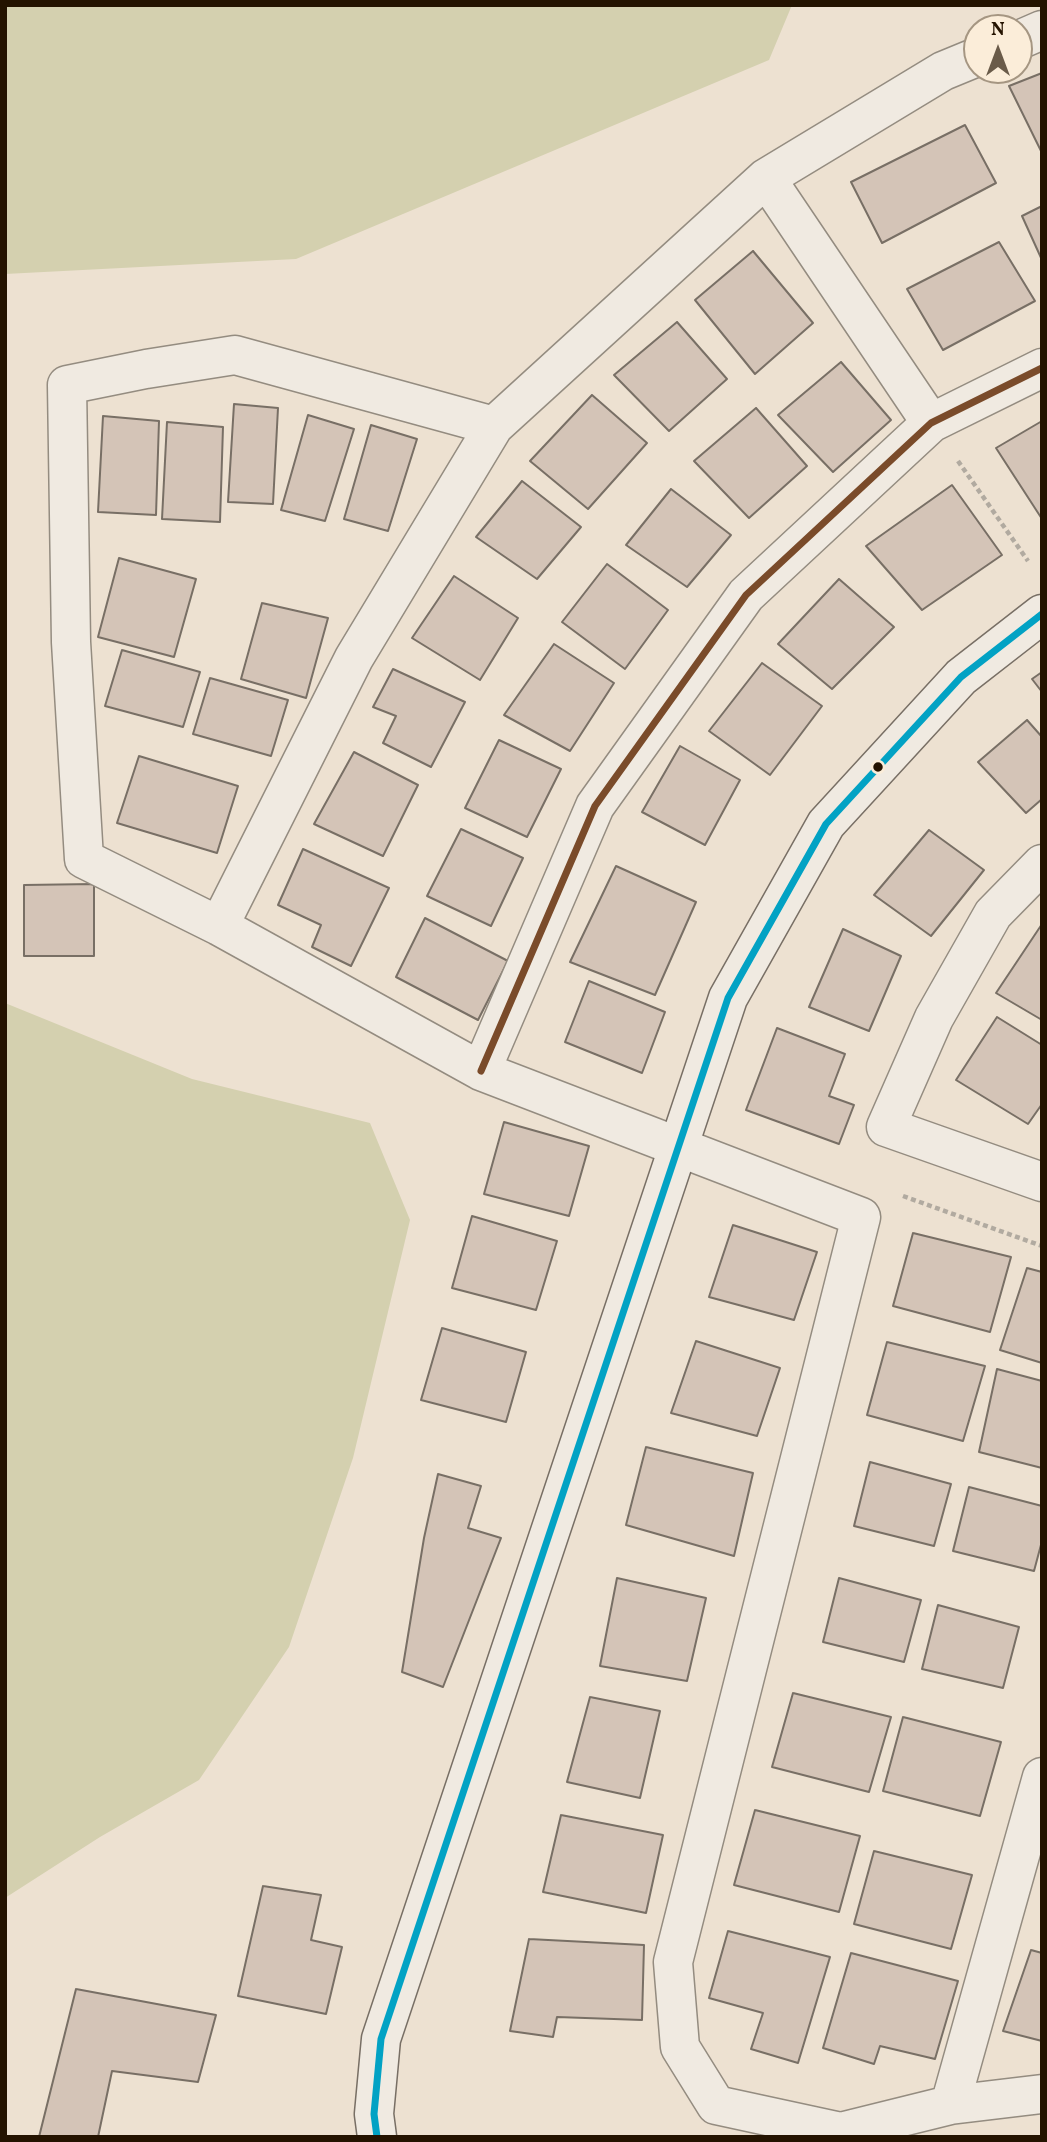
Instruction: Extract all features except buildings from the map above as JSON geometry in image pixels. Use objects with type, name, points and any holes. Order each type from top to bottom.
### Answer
[{"type":"street","points":[[219,926],[354,658],[494,426],[766,178],[943,71],[963,63]]},
{"type":"street","points":[[766,178],[931,423]]},
{"type":"street","points":[[494,426],[235,355],[146,369],[67,386],[71,642],[84,859],[219,926],[481,1071],[860,1217],[673,1962],[680,2048],[716,2105],[841,2132],[950,2105],[1042,2094]]},
{"type":"street","points":[[481,1071],[595,806],[746,595],[931,423],[1042,368]]},
{"type":"street","points":[[377,2137],[374,2114],[381,2039],[728,998],[826,824],[961,677],[1042,614]]},
{"type":"street","points":[[1042,864],[993,914],[934,1018],[886,1128],[1042,1182]]},
{"type":"street","points":[[950,2105],[1042,1777]]},
{"type":"path","points":[[931,423],[1028,561]]},
{"type":"shaded area","points":[[5,5],[792,5],[769,60],[296,259],[5,274]]},
{"type":"shaded area","points":[[5,1003],[192,1079],[370,1123],[410,1220],[353,1458],[289,1647],[199,1780],[100,1837],[5,1898]]},
{"type":"transit line","points":[[481,1071],[595,806],[746,595],[931,423],[1042,368]]},
{"type":"transit line","points":[[377,2137],[374,2114],[381,2039],[728,998],[826,824],[961,677],[1042,614]]}]
